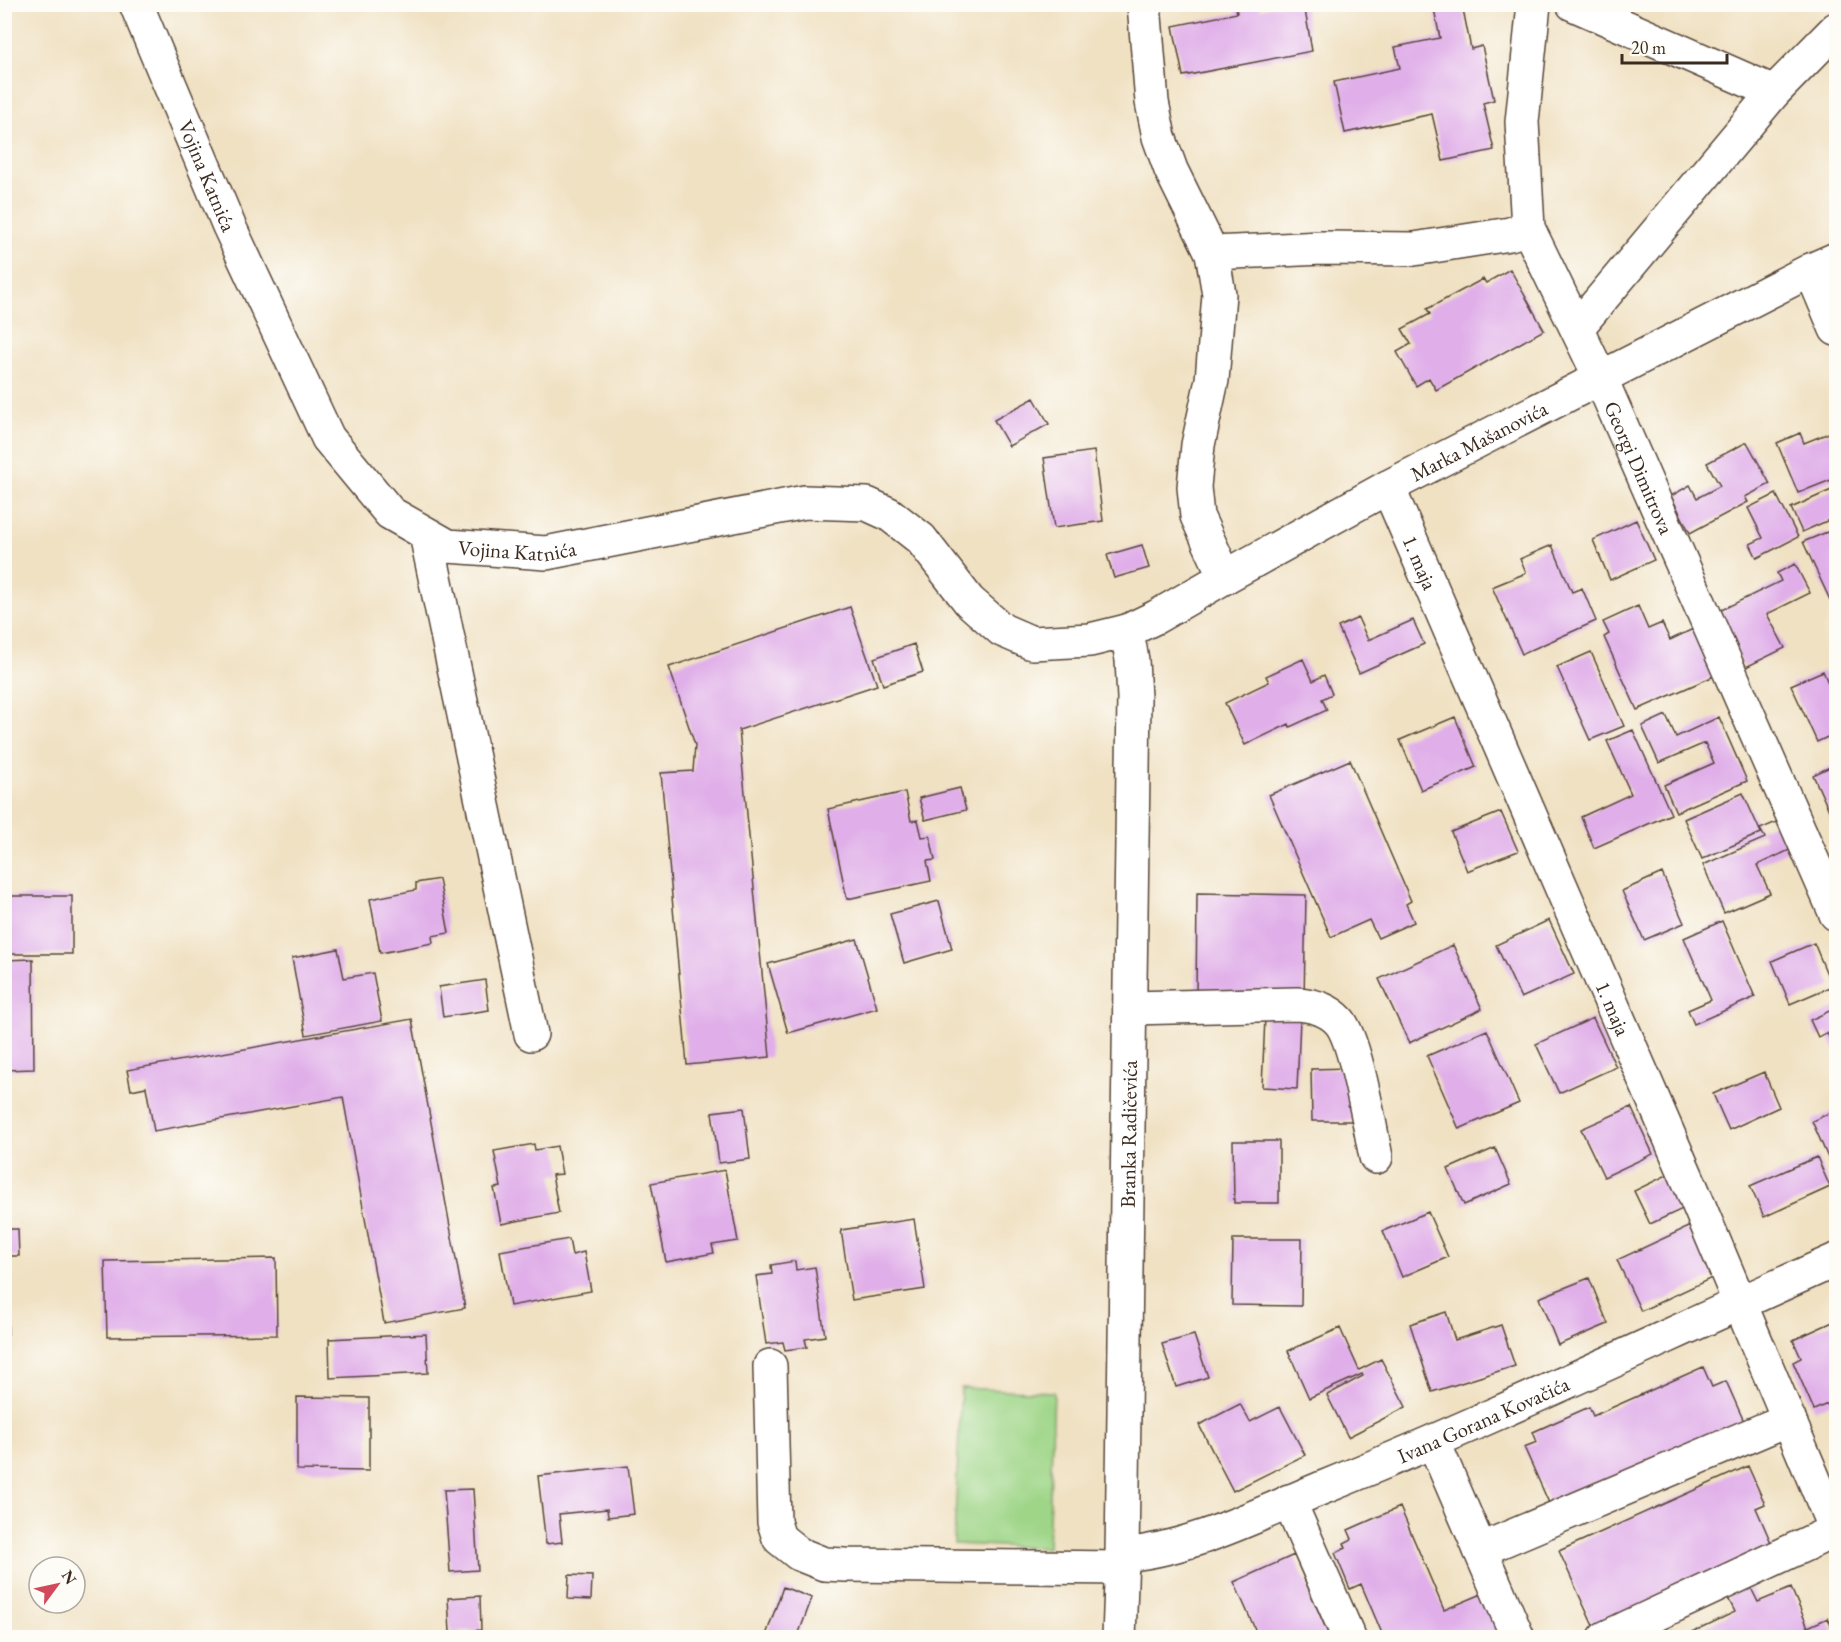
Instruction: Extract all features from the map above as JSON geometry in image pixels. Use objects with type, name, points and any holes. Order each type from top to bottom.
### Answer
[{"type":"street","name":"Vojina Katnića","points":[[136,4],[229,226],[328,438],[390,513],[448,546],[546,553],[806,502],[867,504],[889,514],[921,539],[969,601],[1002,630],[1032,643],[1090,640],[1126,631]]},
{"type":"street","points":[[1144,4],[1152,102],[1159,137],[1171,170],[1212,253],[1219,294],[1212,380],[1198,445],[1194,487],[1197,516],[1225,577]]},
{"type":"street","name":"Georgi Dimitrova","points":[[1534,4],[1522,122],[1528,228],[1600,377],[1836,915]]},
{"type":"street","points":[[1573,4],[1774,92]]},
{"type":"street","points":[[1577,328],[1774,92],[1836,29]]},
{"type":"street","points":[[1212,253],[1322,248],[1414,249],[1510,234],[1528,228]]},
{"type":"street","points":[[1824,265],[1836,329]]},
{"type":"street","name":"Marka Mašanovića","points":[[1126,631],[1156,617],[1388,487],[1600,377],[1824,265]]},
{"type":"street","name":"1. maja","points":[[1388,487],[1692,1189],[1836,1531]]},
{"type":"street","points":[[426,534],[531,1034]]},
{"type":"street","name":"Branka Radičevića","points":[[1119,1638],[1134,698],[1132,660],[1126,631]]},
{"type":"street","points":[[1130,1008],[1297,1004],[1311,1005],[1333,1015],[1347,1032],[1376,1157]]},
{"type":"street","name":"Ivana Gorana Kovačića","points":[[770,1366],[774,1522],[778,1538],[799,1554],[824,1564],[845,1565],[1122,1562],[1210,1534],[1434,1443],[1836,1260]]},
{"type":"street","points":[[1480,1550],[1789,1419]]},
{"type":"street","points":[[1434,1443],[1518,1638]]},
{"type":"street","points":[[1289,1501],[1349,1638]]},
{"type":"street","points":[[1605,1638],[1836,1531]]},
{"type":"green space","points":[[961,1388],[1054,1392],[1048,1548],[954,1544]]},
{"type":"building","points":[[1235,4],[1259,4],[1260,9],[1283,4],[1304,4],[1312,51],[1183,76],[1173,26],[1237,13]]},
{"type":"building","points":[[1433,4],[1462,4],[1471,49],[1482,46],[1494,100],[1483,103],[1494,150],[1443,161],[1432,114],[1345,133],[1334,82],[1400,68],[1395,47],[1440,38]]},
{"type":"building","points":[[1510,269],[1544,330],[1436,390],[1429,378],[1416,386],[1397,352],[1411,344],[1402,329],[1430,314],[1427,309],[1483,279],[1486,283]]},
{"type":"building","points":[[1034,398],[1049,424],[1009,446],[994,420]]},
{"type":"building","points":[[1836,430],[1836,478],[1798,493],[1777,443],[1800,433],[1804,443]]},
{"type":"building","points":[[1747,442],[1770,484],[1745,497],[1748,502],[1690,533],[1671,496],[1690,485],[1697,498],[1720,486],[1707,463]]},
{"type":"building","points":[[1094,451],[1103,521],[1054,528],[1044,458]]},
{"type":"building","points":[[1836,488],[1836,517],[1802,532],[1791,508]]},
{"type":"building","points":[[1776,494],[1798,537],[1757,558],[1750,544],[1763,538],[1748,508]]},
{"type":"building","points":[[1636,520],[1654,560],[1610,580],[1593,540]]},
{"type":"building","points":[[1827,532],[1836,550],[1836,600],[1831,602],[1803,542]]},
{"type":"building","points":[[1142,545],[1149,568],[1114,578],[1107,555]]},
{"type":"building","points":[[1552,545],[1572,592],[1582,588],[1596,621],[1522,654],[1492,587],[1526,573],[1520,559]]},
{"type":"building","points":[[1795,564],[1810,593],[1767,614],[1785,648],[1744,668],[1717,612],[1781,581],[1777,573]]},
{"type":"building","points":[[1638,606],[1648,629],[1662,623],[1670,640],[1693,629],[1714,676],[1637,710],[1604,637],[1609,634],[1603,622]]},
{"type":"building","points":[[850,607],[877,685],[739,730],[770,1057],[687,1065],[661,773],[693,771],[695,745],[669,667]]},
{"type":"building","points":[[1358,618],[1368,640],[1413,620],[1424,644],[1359,673],[1338,627]]},
{"type":"building","points":[[914,644],[923,672],[883,685],[874,658]]},
{"type":"building","points":[[1591,652],[1624,726],[1590,740],[1557,667]]},
{"type":"building","points":[[1303,659],[1313,681],[1324,675],[1332,694],[1322,699],[1327,710],[1290,727],[1289,724],[1245,745],[1225,703],[1269,682],[1266,676]]},
{"type":"building","points":[[1823,671],[1836,702],[1836,733],[1817,742],[1791,685]]},
{"type":"building","points":[[1666,715],[1676,737],[1719,717],[1747,781],[1676,812],[1664,785],[1714,763],[1705,743],[1659,763],[1642,726]]},
{"type":"building","points":[[1455,717],[1476,767],[1421,790],[1400,740]]},
{"type":"building","points":[[1633,730],[1671,814],[1594,848],[1581,817],[1631,794],[1607,741]]},
{"type":"building","points":[[1350,760],[1411,901],[1406,904],[1414,922],[1378,938],[1369,920],[1331,937],[1269,795]]},
{"type":"building","points":[[1836,764],[1836,826],[1813,775]]},
{"type":"building","points":[[960,788],[966,810],[925,820],[919,798]]},
{"type":"building","points":[[905,792],[911,821],[918,820],[922,837],[930,836],[935,860],[927,861],[931,881],[847,899],[828,809]]},
{"type":"building","points":[[1743,793],[1761,833],[1702,859],[1684,819]]},
{"type":"building","points":[[1501,812],[1518,851],[1467,871],[1451,832]]},
{"type":"building","points":[[1781,820],[1794,848],[1757,865],[1770,893],[1724,913],[1703,865],[1765,838],[1760,829]]},
{"type":"building","points":[[1662,873],[1684,923],[1644,940],[1622,891]]},
{"type":"building","points":[[439,879],[449,933],[432,936],[433,943],[380,953],[370,899],[416,890],[416,883]]},
{"type":"building","points":[[1197,893],[1306,895],[1304,1000],[1196,997]]},
{"type":"building","points":[[4,896],[72,896],[72,954],[4,954]]},
{"type":"building","points":[[939,901],[952,949],[904,963],[890,914]]},
{"type":"building","points":[[1549,920],[1574,974],[1521,998],[1496,945]]},
{"type":"building","points":[[1722,921],[1755,997],[1694,1024],[1688,1010],[1711,1000],[1684,938]]},
{"type":"building","points":[[857,939],[877,1008],[788,1033],[768,964]]},
{"type":"building","points":[[1814,943],[1832,986],[1790,1004],[1772,961]]},
{"type":"building","points":[[1453,945],[1482,1009],[1409,1043],[1379,979]]},
{"type":"building","points":[[338,949],[344,978],[373,973],[382,1021],[306,1035],[292,958]]},
{"type":"building","points":[[33,959],[34,1069],[4,1070],[4,960]]},
{"type":"building","points":[[485,980],[489,1010],[443,1017],[439,987]]},
{"type":"building","points":[[1836,1008],[1836,1053],[1827,1033],[1818,1037],[1810,1020]]},
{"type":"building","points":[[1265,1017],[1300,1019],[1297,1089],[1262,1087]]},
{"type":"building","points":[[1593,1018],[1616,1067],[1559,1093],[1536,1044]]},
{"type":"building","points":[[412,1019],[465,1308],[384,1323],[343,1097],[154,1131],[146,1087],[131,1090],[127,1070]]},
{"type":"building","points":[[1487,1030],[1519,1103],[1459,1129],[1427,1056]]},
{"type":"building","points":[[1350,1068],[1352,1121],[1312,1121],[1311,1069]]},
{"type":"building","points":[[1764,1072],[1779,1107],[1729,1130],[1713,1094]]},
{"type":"building","points":[[1631,1107],[1653,1154],[1604,1177],[1581,1129]]},
{"type":"building","points":[[744,1108],[750,1159],[719,1163],[712,1112]]},
{"type":"building","points":[[1836,1110],[1836,1176],[1812,1121]]},
{"type":"building","points":[[1233,1141],[1279,1141],[1279,1203],[1234,1203]]},
{"type":"building","points":[[534,1144],[535,1150],[557,1146],[562,1174],[552,1175],[559,1213],[501,1224],[494,1188],[501,1187],[494,1151]]},
{"type":"building","points":[[1495,1148],[1511,1184],[1464,1205],[1448,1169]]},
{"type":"building","points":[[1817,1157],[1830,1187],[1764,1217],[1750,1186]]},
{"type":"building","points":[[725,1170],[738,1241],[712,1245],[714,1253],[666,1262],[651,1183]]},
{"type":"building","points":[[1671,1173],[1687,1207],[1650,1224],[1634,1191]]},
{"type":"building","points":[[1428,1212],[1448,1257],[1402,1277],[1383,1231]]},
{"type":"building","points":[[914,1219],[925,1289],[852,1300],[841,1230]]},
{"type":"building","points":[[1690,1226],[1714,1277],[1641,1311],[1617,1260]]},
{"type":"building","points":[[4,1229],[18,1229],[19,1256],[4,1256]]},
{"type":"building","points":[[569,1239],[572,1255],[584,1252],[591,1291],[510,1306],[500,1251]]},
{"type":"building","points":[[1233,1239],[1302,1239],[1301,1306],[1232,1305]]},
{"type":"building","points":[[276,1258],[277,1335],[107,1337],[105,1261]]},
{"type":"building","points":[[795,1261],[796,1270],[815,1267],[825,1336],[805,1339],[807,1347],[785,1350],[783,1342],[766,1344],[756,1276],[772,1274],[771,1265]]},
{"type":"building","points":[[1589,1278],[1608,1324],[1558,1345],[1539,1298]]},
{"type":"building","points":[[4,1282],[6,1282],[8,1335],[4,1336]]},
{"type":"building","points":[[1446,1312],[1455,1340],[1501,1325],[1515,1366],[1432,1392],[1410,1324]]},
{"type":"building","points":[[1835,1321],[1836,1400],[1814,1410],[1793,1362],[1801,1358],[1793,1340]]},
{"type":"building","points":[[1340,1328],[1359,1370],[1381,1359],[1406,1407],[1348,1437],[1327,1395],[1363,1376],[1362,1374],[1309,1398],[1288,1351]]},
{"type":"building","points":[[426,1334],[428,1373],[330,1378],[329,1339]]},
{"type":"building","points":[[1194,1335],[1208,1377],[1176,1387],[1162,1344]]},
{"type":"building","points":[[1703,1367],[1712,1387],[1726,1381],[1746,1426],[1553,1512],[1524,1447],[1537,1442],[1533,1432],[1589,1407],[1593,1416]]},
{"type":"building","points":[[297,1397],[369,1398],[369,1471],[297,1470]]},
{"type":"building","points":[[1240,1404],[1250,1422],[1280,1407],[1305,1455],[1233,1491],[1199,1425]]},
{"type":"building","points":[[628,1466],[634,1514],[608,1517],[607,1509],[559,1514],[562,1542],[546,1544],[538,1476]]},
{"type":"building","points":[[1748,1466],[1765,1504],[1756,1508],[1773,1547],[1594,1628],[1559,1551]]},
{"type":"building","points":[[473,1489],[478,1570],[450,1572],[444,1490]]},
{"type":"building","points":[[1400,1507],[1444,1610],[1482,1594],[1500,1638],[1384,1638],[1361,1584],[1350,1589],[1335,1553],[1346,1548],[1344,1543],[1352,1539],[1348,1530]]},
{"type":"building","points":[[1294,1555],[1330,1638],[1259,1638],[1234,1582]]},
{"type":"building","points":[[569,1575],[592,1576],[591,1600],[568,1599]]},
{"type":"building","points":[[1750,1586],[1758,1602],[1791,1588],[1808,1627],[1828,1618],[1836,1638],[1680,1638],[1735,1612],[1727,1596]]},
{"type":"building","points":[[783,1587],[812,1598],[797,1638],[765,1638]]},
{"type":"building","points":[[480,1596],[481,1630],[450,1632],[448,1598]]},
{"type":"building","points":[[1672,1630],[1675,1638],[1656,1638]]}]
